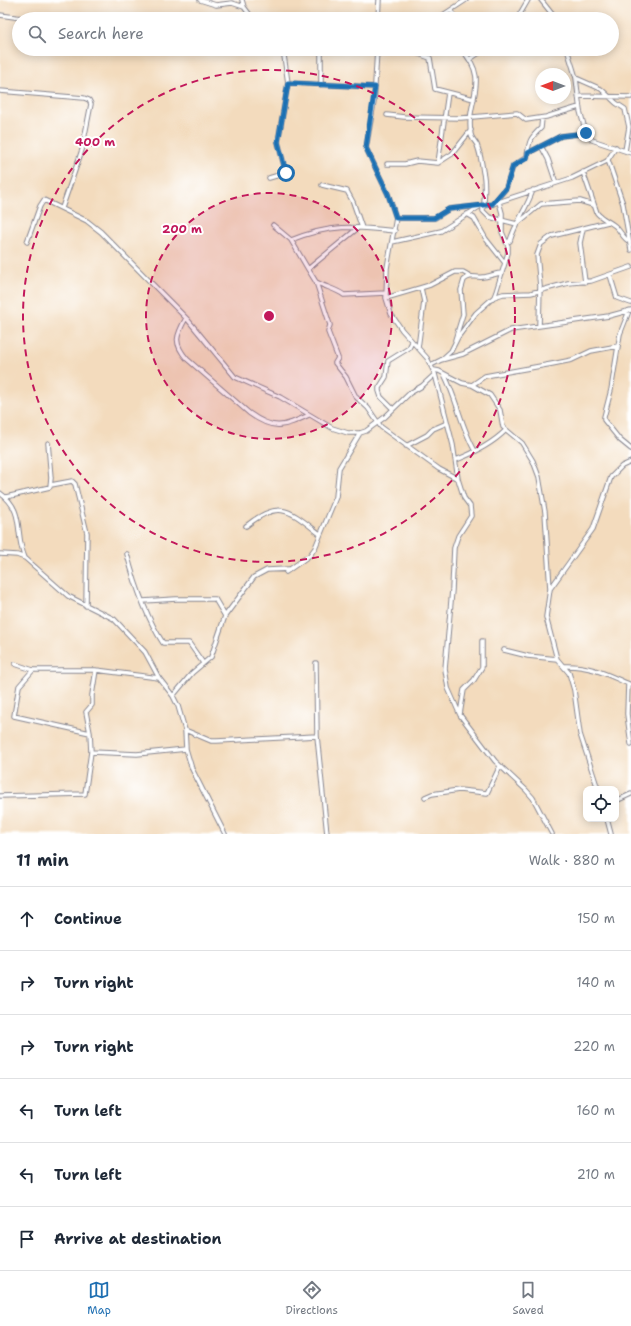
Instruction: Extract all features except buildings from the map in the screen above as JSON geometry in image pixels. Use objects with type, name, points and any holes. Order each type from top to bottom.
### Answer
[{"type":"street","points":[[200,0],[216,5],[232,3],[244,7]]},
{"type":"street","points":[[242,0],[244,7],[248,12]]},
{"type":"street","points":[[378,12],[379,0]]},
{"type":"street","points":[[449,12],[466,0]]},
{"type":"street","points":[[521,12],[528,0]]},
{"type":"street","points":[[541,0],[550,12]]},
{"type":"street","points":[[0,15],[12,17]]},
{"type":"street","points":[[269,178],[286,173],[278,142],[288,83],[284,56]]},
{"type":"street","points":[[321,56],[321,84]]},
{"type":"street","points":[[377,56],[375,87],[366,148],[388,194],[396,218],[395,231],[387,268],[386,296],[391,314],[431,365],[434,372],[456,460],[458,479],[464,498],[470,506],[471,515],[458,536],[454,548],[453,580],[445,669],[448,688],[460,715],[500,766],[533,798],[552,834]]},
{"type":"street","points":[[427,56],[431,60],[435,89],[474,99]]},
{"type":"street","points":[[467,56],[477,73],[471,117],[471,137],[478,147],[484,173],[483,211],[489,218],[518,223]]},
{"type":"street","points":[[470,59],[474,56]]},
{"type":"street","points":[[569,56],[576,78],[579,107],[586,133],[592,140],[631,153]]},
{"type":"street","points":[[576,78],[601,89],[616,104],[624,107],[627,114],[629,127],[625,151]]},
{"type":"street","points":[[288,83],[375,87]]},
{"type":"street","points":[[0,91],[84,98],[89,100],[91,104],[82,150],[62,208]]},
{"type":"street","points":[[438,163],[448,93]]},
{"type":"street","points":[[579,96],[611,98],[631,97]]},
{"type":"street","points":[[387,115],[404,117],[471,117],[512,113],[520,114],[526,120],[542,118],[579,107]]},
{"type":"street","points":[[492,204],[506,188],[513,166],[527,158],[528,144],[542,125],[542,118]]},
{"type":"street","points":[[387,164],[398,165],[417,161],[438,163],[452,154],[471,130]]},
{"type":"street","points":[[528,153],[563,136],[586,133]]},
{"type":"street","points":[[541,146],[548,159],[556,183]]},
{"type":"street","points":[[396,218],[434,218],[449,209],[483,206],[499,202],[556,183],[583,172],[608,160],[616,147]]},
{"type":"street","points":[[608,160],[622,200],[631,250]]},
{"type":"street","points":[[583,172],[592,194],[593,205],[598,215],[616,227],[625,239],[630,242]]},
{"type":"street","points":[[322,185],[347,191],[360,228]]},
{"type":"street","points":[[506,242],[510,241],[526,210],[533,190]]},
{"type":"street","points":[[27,242],[44,200],[96,226],[186,318],[236,377],[266,390],[332,428],[360,433]]},
{"type":"street","points":[[518,223],[538,205],[543,203],[580,201],[593,205]]},
{"type":"street","points":[[494,297],[508,253],[502,232],[503,220],[499,202]]},
{"type":"street","points":[[392,242],[441,231],[467,214],[483,206]]},
{"type":"street","points":[[467,214],[474,218],[486,239],[505,263]]},
{"type":"street","points":[[539,326],[540,290],[537,255],[541,244],[552,236],[583,230],[608,222]]},
{"type":"street","points":[[273,225],[291,240],[316,282],[330,325],[328,332],[338,358],[335,363],[346,377],[356,397],[368,408],[377,423],[439,469],[458,479]]},
{"type":"street","points":[[291,240],[321,229],[345,227],[395,231]]},
{"type":"street","points":[[308,269],[360,228]]},
{"type":"street","points":[[583,230],[580,243],[585,282]]},
{"type":"street","points":[[441,360],[451,351],[476,313],[494,297],[503,294],[515,294],[540,290],[568,283],[585,282],[631,267]]},
{"type":"street","points":[[316,282],[326,288],[338,290],[344,295],[386,296],[421,288],[456,272],[463,272],[470,276],[484,277],[490,274],[502,273]]},
{"type":"street","points":[[610,275],[617,298],[631,303]]},
{"type":"street","points":[[455,343],[463,314],[462,283],[470,276]]},
{"type":"street","points":[[418,348],[424,302],[421,288]]},
{"type":"street","points":[[431,365],[441,360],[463,354],[511,330],[609,316],[630,310]]},
{"type":"street","points":[[630,310],[620,334],[611,390],[604,418],[620,440],[631,449]]},
{"type":"street","points":[[186,318],[177,335],[179,350],[187,359],[249,413],[259,420],[278,426],[284,426],[309,415]]},
{"type":"street","points":[[394,409],[379,394],[379,388],[386,377],[388,361],[409,348],[412,342]]},
{"type":"street","points":[[472,385],[485,376],[572,360],[591,351],[618,346]]},
{"type":"street","points":[[173,696],[192,673],[212,654],[225,616],[257,574],[267,570],[288,570],[310,555],[315,548],[336,497],[339,468],[360,433],[377,423],[410,393],[422,386],[434,372]]},
{"type":"street","points":[[434,372],[443,373],[462,384],[472,385],[494,399],[500,412],[502,425],[522,443],[534,461],[544,502],[550,589],[546,617],[557,659],[569,673],[574,690],[582,742],[597,786]]},
{"type":"street","points":[[443,373],[457,406],[466,435],[475,451]]},
{"type":"street","points":[[406,446],[427,436],[433,429],[447,423]]},
{"type":"street","points":[[456,460],[495,439],[506,430]]},
{"type":"street","points":[[48,443],[51,485]]},
{"type":"street","points":[[550,589],[594,529],[611,477],[622,466],[631,462]]},
{"type":"street","points":[[6,497],[45,490],[51,485],[68,481],[72,481],[75,484],[88,533],[86,606]]},
{"type":"street","points":[[0,493],[6,497],[17,515],[20,545],[25,558]]},
{"type":"street","points":[[246,526],[265,512],[277,510],[292,515],[320,534]]},
{"type":"street","points":[[0,554],[17,555],[25,558],[58,588],[86,606],[102,612],[114,619],[133,637],[145,652],[159,678],[173,696],[178,706],[185,730],[186,749],[192,770],[225,834]]},
{"type":"street","points":[[127,554],[133,577],[163,643],[189,643],[203,664]]},
{"type":"street","points":[[143,601],[215,599],[225,616]]},
{"type":"street","points":[[460,715],[464,690],[474,680],[482,667],[482,641]]},
{"type":"street","points":[[504,650],[528,656],[557,659]]},
{"type":"street","points":[[316,663],[317,736],[327,834]]},
{"type":"street","points":[[15,664],[33,670],[96,670],[159,678]]},
{"type":"street","points":[[564,666],[584,666],[619,678],[630,684],[627,714],[631,744]]},
{"type":"street","points":[[33,670],[19,686],[14,716],[90,733]]},
{"type":"street","points":[[0,796],[85,794],[91,752],[90,733],[86,712],[92,705],[96,670]]},
{"type":"street","points":[[185,730],[217,742],[317,736]]},
{"type":"street","points":[[91,752],[137,754],[186,749]]},
{"type":"street","points":[[425,797],[432,794],[459,790],[487,793],[500,766]]},
{"type":"street","points":[[619,800],[631,794]]},
{"type":"street","points":[[608,822],[611,834]]},
{"type":"route","points":[[286,173],[278,138],[282,123],[288,83],[375,87],[372,117],[367,136],[366,148],[388,194],[394,208],[396,218],[434,218],[438,217],[449,209],[492,204],[506,188],[510,171],[513,166],[527,158],[528,153],[561,136],[586,133]]}]
